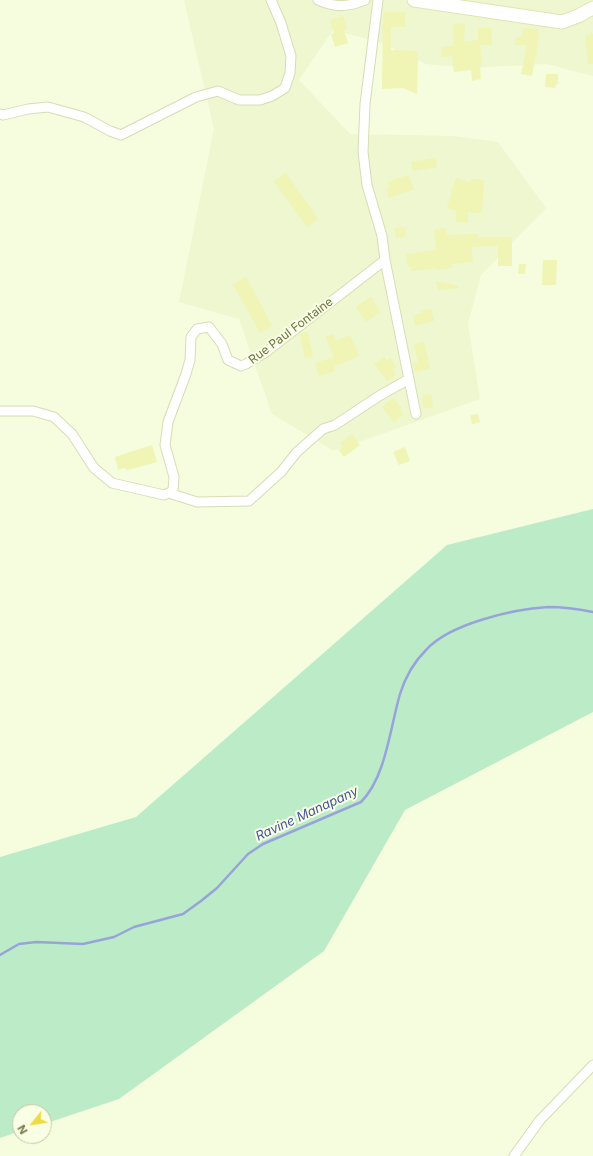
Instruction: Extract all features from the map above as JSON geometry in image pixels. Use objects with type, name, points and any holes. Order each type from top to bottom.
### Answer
[{"type":"main road","points":[[414,0],[562,22],[593,8]]},
{"type":"street","points":[[0,114],[3,115],[28,109],[48,108],[84,117],[110,131],[121,135],[196,97],[218,91],[240,100],[260,100],[272,96],[285,88],[290,73],[291,56],[281,23],[271,0]]},
{"type":"street","points":[[318,0],[339,7],[352,5],[365,0]]},
{"type":"street","points":[[378,0],[365,104],[363,152],[367,185],[382,236],[416,414]]},
{"type":"street","name":"Rue Paul Fontaine","points":[[169,493],[173,491],[174,477],[165,445],[168,422],[186,374],[190,360],[191,337],[196,329],[209,327],[222,344],[228,360],[241,366],[266,352],[326,304],[386,260]]},
{"type":"street","points":[[0,411],[33,411],[54,417],[72,434],[94,468],[112,483],[164,495],[169,493],[197,502],[249,501],[281,472],[297,452],[323,429],[335,425],[379,396],[409,379]]},
{"type":"street","points":[[514,1156],[540,1120],[593,1065]]},
{"type":"shaded area","points":[[184,0],[593,0],[593,76],[547,64],[467,68],[426,64],[382,43],[333,30],[299,80],[350,134],[454,136],[498,142],[546,208],[481,275],[468,324],[480,399],[334,451],[272,414],[239,319],[179,302],[214,129]]},
{"type":"shaded area","points":[[593,509],[593,712],[405,810],[324,951],[119,1099],[52,1121],[52,1104],[12,1104],[12,1134],[0,1138],[0,857],[136,817],[447,545]]},
{"type":"building","points":[[383,12],[405,12],[405,27],[391,27],[391,50],[418,51],[417,94],[403,88],[382,89]]},
{"type":"building","points":[[343,16],[347,29],[344,30],[348,43],[335,47],[331,34],[334,33],[330,20]]},
{"type":"building","points":[[454,23],[465,24],[464,42],[478,40],[478,28],[491,28],[492,45],[480,45],[482,64],[480,65],[481,79],[472,81],[471,70],[454,72],[452,56],[442,57],[441,47],[453,46]]},
{"type":"building","points":[[523,28],[539,29],[532,76],[521,74],[527,45],[515,45],[516,37],[522,37]]},
{"type":"building","points":[[593,34],[593,64],[588,65],[585,35]]},
{"type":"building","points":[[546,74],[558,74],[558,84],[556,84],[555,88],[545,87]]},
{"type":"building","points":[[435,158],[437,167],[413,171],[411,162]]},
{"type":"building","points":[[286,173],[318,219],[307,227],[274,181]]},
{"type":"building","points":[[408,175],[414,189],[389,198],[386,189],[390,187],[388,182]]},
{"type":"building","points":[[456,178],[471,183],[471,179],[484,180],[482,213],[468,212],[468,223],[456,222],[456,211],[447,208]]},
{"type":"building","points":[[405,227],[406,237],[396,238],[395,228]]},
{"type":"building","points":[[446,228],[447,235],[478,234],[478,237],[512,237],[512,266],[498,266],[498,246],[486,246],[471,247],[473,262],[451,264],[452,268],[435,270],[435,268],[411,271],[411,267],[408,267],[406,254],[436,250],[434,230]]},
{"type":"building","points":[[543,260],[557,260],[556,285],[542,285]]},
{"type":"building","points":[[519,264],[526,264],[525,274],[518,274]]},
{"type":"building","points":[[246,277],[272,326],[260,333],[233,284]]},
{"type":"building","points":[[436,281],[459,286],[459,288],[438,290]]},
{"type":"building","points":[[371,297],[380,312],[366,322],[356,307]]},
{"type":"building","points":[[431,309],[434,321],[415,326],[413,316],[422,313],[421,311]]},
{"type":"building","points":[[304,332],[308,333],[313,357],[305,358],[300,335]]},
{"type":"building","points":[[333,334],[336,341],[350,335],[359,356],[334,366],[335,371],[319,376],[315,363],[334,357],[326,337]]},
{"type":"building","points":[[424,342],[430,369],[415,372],[413,363],[418,362],[414,344]]},
{"type":"building","points":[[384,357],[387,361],[390,358],[396,367],[393,370],[396,375],[387,381],[374,364]]},
{"type":"building","points":[[431,394],[433,407],[424,408],[422,396]]},
{"type":"building","points":[[393,398],[402,409],[400,410],[403,415],[394,422],[382,407]]},
{"type":"building","points":[[478,414],[480,422],[472,424],[470,415]]},
{"type":"building","points":[[352,434],[360,445],[344,457],[339,450],[343,447],[340,443]]},
{"type":"building","points":[[152,445],[157,462],[132,469],[126,470],[125,468],[118,470],[115,457]]},
{"type":"building","points":[[405,447],[410,461],[399,465],[393,452]]},
{"type":"waterway","name":"Ravine Manapany","points":[[0,955],[19,944],[36,942],[83,944],[114,937],[134,927],[183,914],[217,888],[248,854],[263,844],[361,802],[369,792],[382,766],[404,682],[410,670],[426,650],[436,641],[465,625],[517,611],[534,608],[559,607],[593,612]]}]
